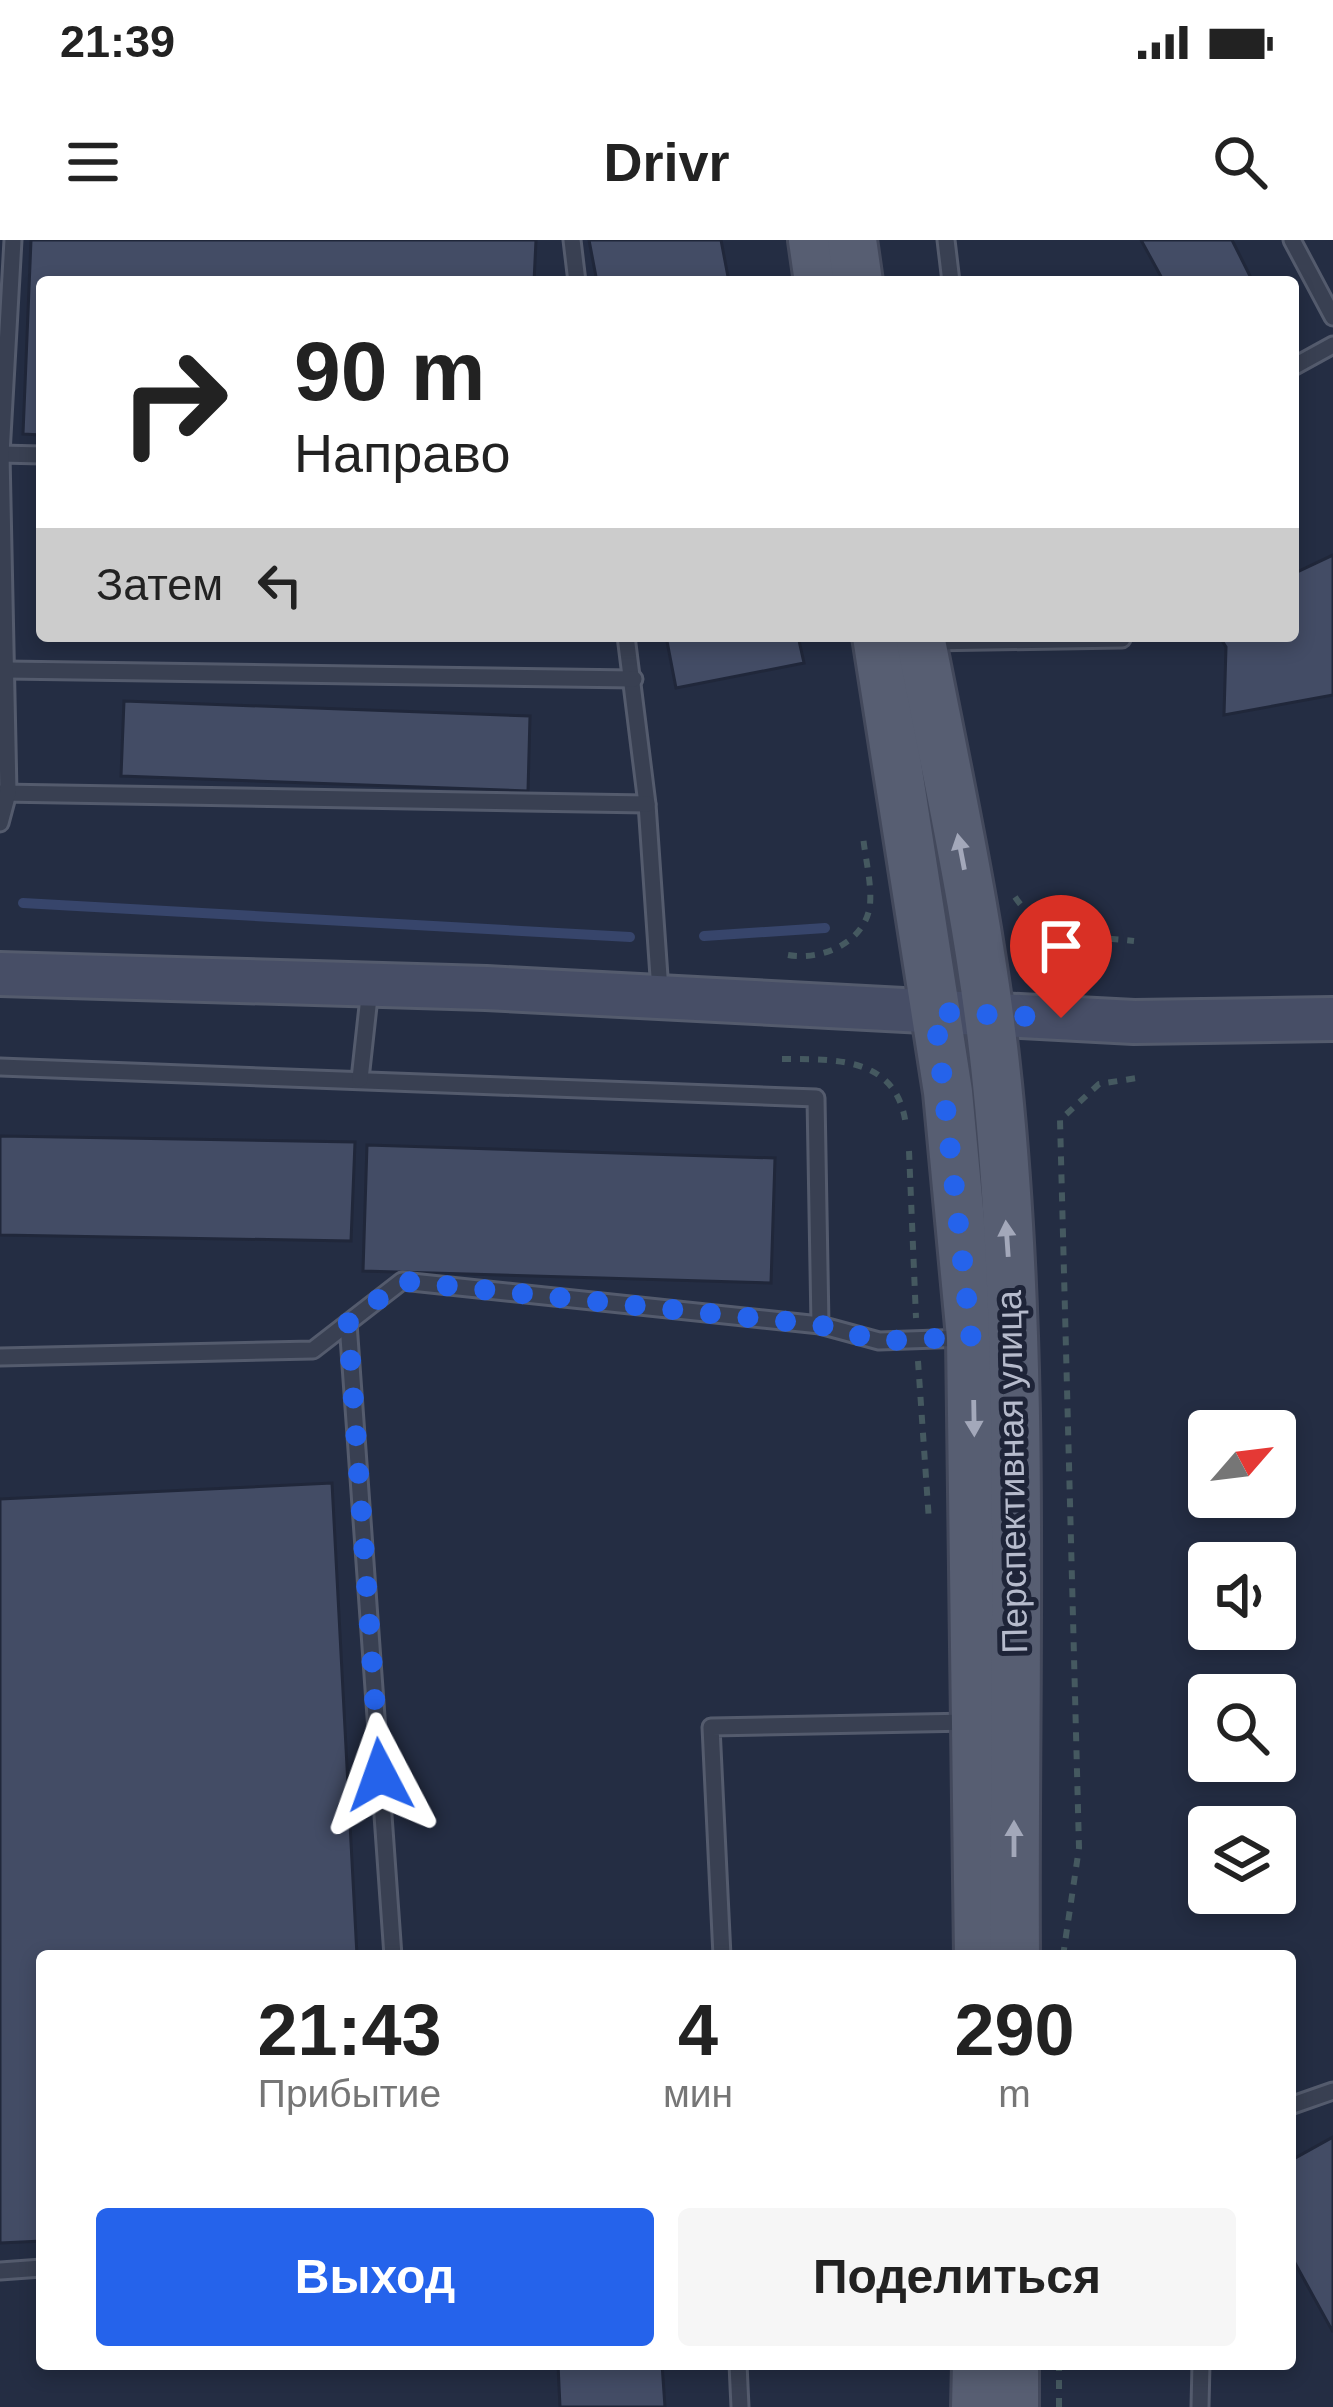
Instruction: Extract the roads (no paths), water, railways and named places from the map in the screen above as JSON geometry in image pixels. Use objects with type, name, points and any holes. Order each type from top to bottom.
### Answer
[{"type":"main road","points":[[813,240],[818,276]]},
{"type":"main road","points":[[852,240],[857,276]]},
{"type":"main road","name":"Перспективная улица","points":[[906,642],[935,1012],[971,1337],[979,1950]]},
{"type":"main road","name":"Перспективная улица","points":[[907,642],[988,1014],[1012,1308],[1015,1950]]},
{"type":"main road","points":[[0,974],[661,998],[1134,1022],[1333,1019]]},
{"type":"main road","points":[[976,2407],[977,2370]]},
{"type":"main road","points":[[1014,2370],[1014,2407]]},
{"type":"lane","points":[[0,823],[6,670],[0,454],[13,240]]},
{"type":"lane","points":[[572,240],[576,276]]},
{"type":"lane","points":[[946,240],[950,276]]},
{"type":"lane","points":[[1292,240],[1333,317]]},
{"type":"lane","points":[[1299,364],[1333,346]]},
{"type":"lane","points":[[0,454],[36,455]]},
{"type":"lane","points":[[627,642],[647,804],[661,998]]},
{"type":"lane","points":[[6,670],[634,679]]},
{"type":"lane","points":[[4,793],[647,804]]},
{"type":"lane","points":[[360,1079],[370,988]]},
{"type":"lane","points":[[0,1066],[815,1098],[820,1325]]},
{"type":"lane","points":[[0,1357],[314,1350],[402,1281],[820,1325],[879,1341],[971,1337]]},
{"type":"lane","points":[[348,1323],[393,1950]]},
{"type":"lane","points":[[722,1950],[711,1727],[979,1722]]},
{"type":"lane","points":[[1296,2104],[1333,2091]]},
{"type":"lane","points":[[0,2271],[36,2268]]},
{"type":"lane","points":[[738,2370],[740,2407]]},
{"type":"lane","points":[[1200,2407],[1202,2370]]},
{"type":"waterway","points":[[23,903],[630,937]]},
{"type":"waterway","points":[[704,936],[825,928]]}]
